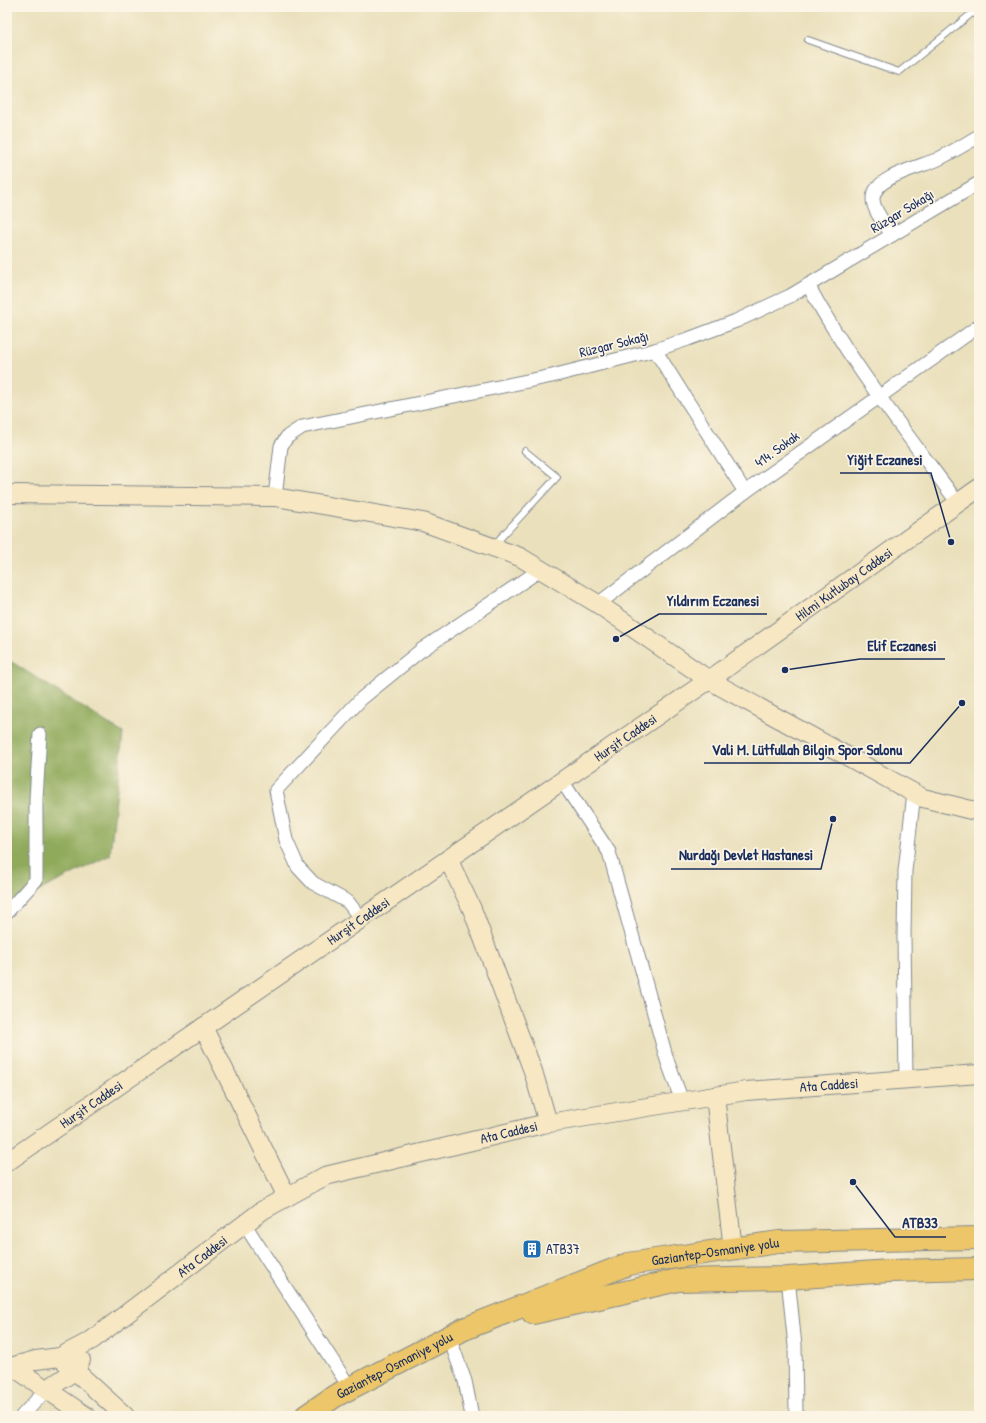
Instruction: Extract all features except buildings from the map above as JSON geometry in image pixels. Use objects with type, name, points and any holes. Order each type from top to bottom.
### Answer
[{"type":"highway","name":"Gaziantep-Osmaniye yolu","points":[[306,1416],[335,1396],[456,1333],[628,1264],[779,1242],[979,1238]]},
{"type":"highway","name":"Gaziantep-Osmaniye yolu","points":[[456,1333],[678,1280],[788,1278],[890,1271],[979,1269]]},
{"type":"street","points":[[892,235],[877,212],[873,199],[876,190],[882,183],[905,171],[934,161],[979,136]]},
{"type":"street","name":"Rüzgar Sokağı","points":[[275,497],[281,446],[287,437],[302,427],[552,376],[655,350],[736,321],[768,308],[979,183]]},
{"type":"street","points":[[808,285],[838,336],[958,503]]},
{"type":"street","name":"414. Sokak","points":[[598,604],[745,492],[879,395],[979,326]]},
{"type":"street","points":[[655,350],[745,492]]},
{"type":"street","name":"Hilmi Kutlubay Caddesi","points":[[709,680],[979,488]]},
{"type":"street","points":[[7,494],[275,497],[423,522],[520,557],[598,604],[709,680],[923,798],[979,812]]},
{"type":"street","points":[[361,919],[348,902],[313,882],[298,868],[286,840],[276,790],[361,699],[420,651],[540,570]]},
{"type":"street","name":"Hurşit Caddesi","points":[[7,1162],[709,680]]},
{"type":"street","points":[[7,912],[36,880],[36,799],[40,734]]},
{"type":"street","points":[[562,781],[609,852],[667,1060],[682,1101]]},
{"type":"street","points":[[906,1079],[906,859],[914,793]]},
{"type":"street","points":[[448,859],[472,909],[534,1071],[548,1123]]},
{"type":"street","points":[[203,1027],[287,1197]]},
{"type":"street","name":"Ata Caddesi","points":[[60,1357],[92,1340],[263,1210],[325,1176],[548,1123],[746,1091],[979,1074]]},
{"type":"street","points":[[715,1096],[733,1249]]},
{"type":"street","points":[[244,1225],[350,1388]]},
{"type":"street","points":[[788,1278],[795,1346],[796,1416]]},
{"type":"street","points":[[456,1333],[472,1416]]},
{"type":"street","points":[[22,1416],[46,1390],[76,1370],[92,1340]]},
{"type":"street","points":[[10,1368],[36,1360],[60,1357],[125,1416]]},
{"type":"street","points":[[10,1368],[86,1416]]},
{"type":"lane","points":[[808,40],[899,72],[976,10]]},
{"type":"lane","points":[[492,547],[557,477],[525,451]]},
{"type":"green space","points":[[7,659],[123,733],[110,855],[7,907]]},
{"type":"place","name":"Yiğit Eczanesi","points":[[951,542]]},
{"type":"place","name":"Yıldırım Eczanesi","points":[[616,639]]},
{"type":"place","name":"Elif Eczanesi","points":[[785,670]]},
{"type":"place","name":"Vali M. Lütfullah Bilgin Spor Salonu","points":[[962,703]]},
{"type":"place","name":"Nurdağı Devlet Hastanesi","points":[[833,819]]},
{"type":"place","name":"ATB33","points":[[853,1182]]},
{"type":"place","name":"ATB37","points":[[532,1249]]}]
